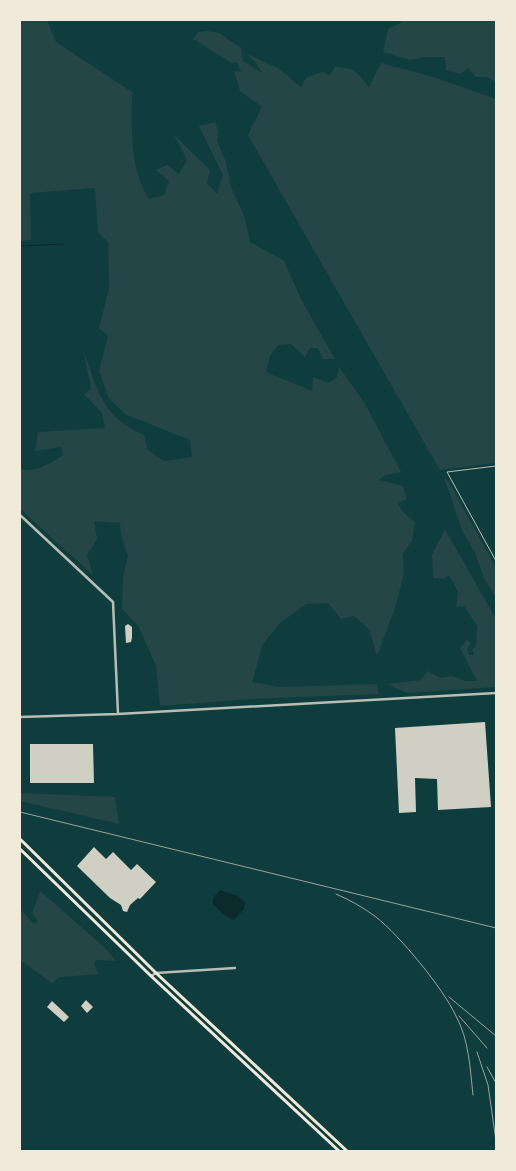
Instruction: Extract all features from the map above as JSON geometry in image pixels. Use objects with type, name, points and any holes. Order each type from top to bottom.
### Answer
[{"type":"main road","points":[[21,840],[156,973],[347,1151]]},
{"type":"main road","points":[[20,849],[339,1151]]},
{"type":"street","points":[[20,515],[113,602],[118,714]]},
{"type":"street","points":[[20,717],[118,714],[496,693]]},
{"type":"street","points":[[152,976],[156,973],[235,968]]},
{"type":"lane","points":[[496,466],[447,472],[496,561]]},
{"type":"shaded area","points":[[20,20],[47,20],[56,42],[132,92],[132,134],[135,161],[138,174],[149,199],[164,195],[169,181],[156,170],[167,165],[179,174],[187,160],[174,135],[210,170],[207,183],[217,194],[223,175],[199,126],[215,122],[218,131],[217,141],[226,162],[231,187],[245,218],[250,242],[284,261],[301,299],[335,359],[323,359],[318,348],[310,348],[305,357],[291,344],[278,345],[270,356],[266,372],[312,391],[313,377],[329,383],[337,377],[339,367],[364,402],[401,472],[385,475],[379,480],[403,486],[407,499],[398,504],[405,514],[415,522],[412,540],[403,554],[404,574],[395,608],[377,656],[369,629],[354,616],[341,619],[328,603],[306,604],[280,623],[263,644],[252,682],[279,687],[377,684],[379,694],[250,699],[160,706],[156,666],[139,627],[122,609],[123,577],[128,556],[121,535],[120,523],[94,521],[97,539],[87,555],[93,575],[20,509],[20,468],[25,470],[36,469],[63,455],[61,447],[35,451],[38,432],[105,428],[102,413],[84,394],[91,389],[84,352],[104,402],[119,420],[144,435],[148,450],[164,461],[192,457],[190,440],[125,414],[109,398],[99,371],[108,336],[99,328],[109,289],[108,242],[98,232],[95,188],[30,193],[31,240],[20,241]]},
{"type":"shaded area","points":[[406,20],[496,20],[496,82],[487,77],[476,77],[468,68],[460,74],[446,70],[445,57],[426,57],[410,60],[383,52],[388,29]]},
{"type":"shaded area","points":[[198,32],[219,33],[241,48],[243,61],[262,73],[247,54],[278,68],[301,87],[306,78],[322,72],[330,75],[335,67],[342,67],[355,72],[369,87],[381,63],[433,77],[496,99],[496,463],[440,470],[248,135],[262,107],[240,91],[234,71],[241,72],[237,62],[232,63],[193,39]]},
{"type":"shaded area","points":[[444,477],[450,484],[496,568],[496,597],[485,580],[475,553],[462,530]]},
{"type":"shaded area","points":[[445,529],[496,619],[496,687],[407,693],[387,684],[421,680],[427,671],[441,678],[452,676],[465,681],[477,681],[460,648],[467,640],[471,643],[467,649],[469,655],[474,655],[472,649],[476,647],[477,626],[464,606],[456,607],[458,592],[449,575],[444,579],[433,578],[432,555]]},
{"type":"shaded area","points":[[20,793],[115,797],[119,824],[20,801]]},
{"type":"shaded area","points":[[220,890],[238,896],[245,903],[244,909],[234,920],[225,916],[213,904],[213,898]]},
{"type":"shaded area","points":[[40,891],[104,947],[116,961],[97,960],[94,964],[99,974],[60,977],[52,983],[20,960],[20,909],[33,923],[37,923],[38,921],[32,913]]},
{"type":"building","points":[[128,624],[132,627],[132,638],[131,642],[126,643],[125,626]]},
{"type":"building","points":[[485,722],[491,807],[438,810],[437,779],[415,778],[416,812],[399,813],[395,728]]},
{"type":"building","points":[[30,744],[93,744],[94,783],[30,783]]},
{"type":"building","points":[[94,847],[106,859],[113,852],[131,870],[137,864],[156,882],[140,899],[138,898],[130,905],[127,912],[123,911],[121,905],[110,898],[77,866]]},
{"type":"building","points":[[86,1000],[93,1007],[87,1013],[81,1006]]},
{"type":"building","points":[[52,1001],[69,1017],[64,1022],[47,1007]]},
{"type":"waterway","points":[[20,246],[63,244]]},
{"type":"railway","points":[[20,812],[496,928]]},
{"type":"railway","points":[[336,894],[362,907],[386,926],[420,963],[450,1004],[464,1035],[473,1095]]},
{"type":"railway","points":[[449,997],[496,1036]]},
{"type":"railway","points":[[459,1016],[487,1048]]},
{"type":"railway","points":[[477,1052],[488,1085],[496,1141]]},
{"type":"railway","points":[[487,1067],[496,1083]]}]
